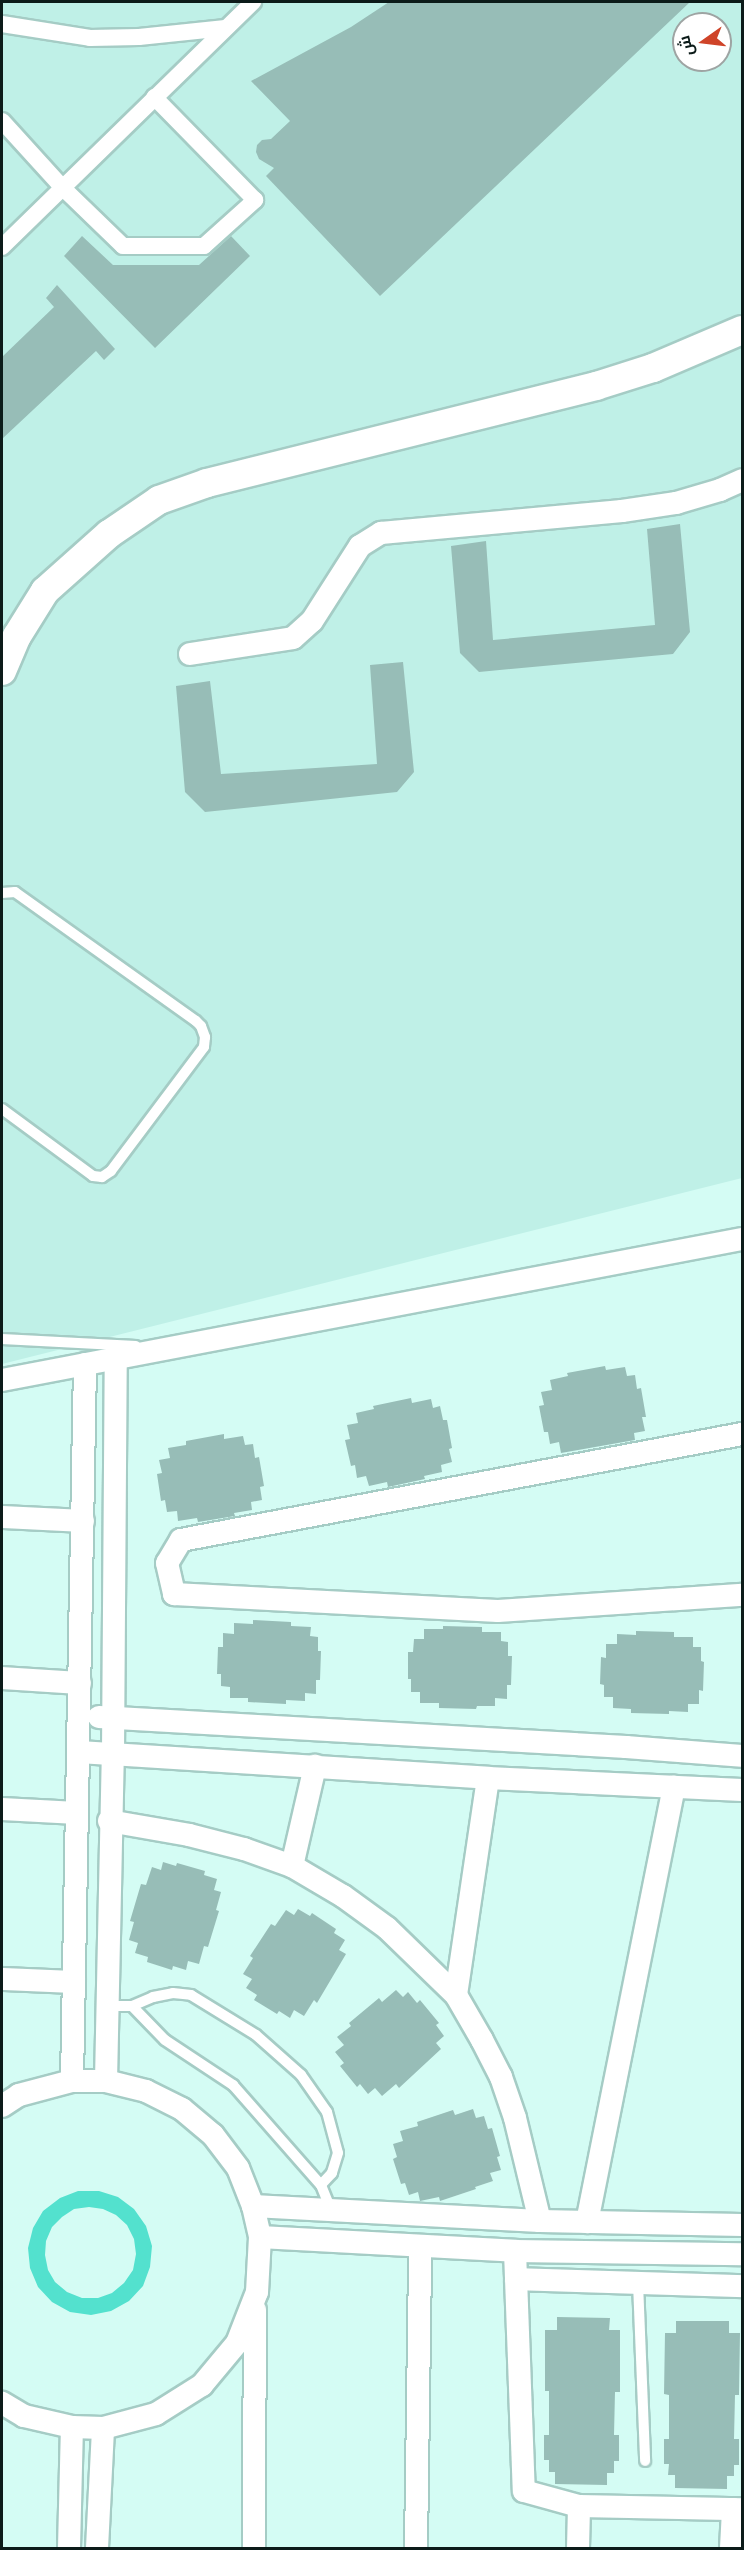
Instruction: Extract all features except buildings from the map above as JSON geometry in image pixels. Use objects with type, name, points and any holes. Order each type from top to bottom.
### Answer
[{"type":"street","points":[[2,247],[253,2]]},
{"type":"street","points":[[2,24],[90,38],[139,37],[226,28]]},
{"type":"street","points":[[2,121],[63,188],[123,246],[204,246],[255,200],[154,97]]},
{"type":"street","points":[[2,671],[17,636],[45,591],[109,534],[159,500],[207,483],[596,386],[653,368],[742,330]]},
{"type":"street","points":[[190,654],[293,638],[312,621],[360,546],[381,533],[622,511],[676,502],[720,490],[742,480]]},
{"type":"street","points":[[2,1380],[742,1239]]},
{"type":"street","points":[[106,2081],[113,1753],[116,1358]]},
{"type":"street","points":[[72,2081],[85,1364]]},
{"type":"street","points":[[742,1434],[181,1540],[167,1563],[174,1594],[498,1611],[742,1595]]},
{"type":"street","points":[[84,1444],[115,1444]]},
{"type":"street","points":[[2,1517],[83,1521]]},
{"type":"street","points":[[2,1678],[80,1683]]},
{"type":"street","points":[[80,1717],[626,1747],[742,1756]]},
{"type":"street","points":[[622,1784],[626,1747]]},
{"type":"street","points":[[79,1752],[488,1778],[742,1790]]},
{"type":"street","points":[[292,1866],[315,1766]]},
{"type":"street","points":[[456,1995],[488,1778]]},
{"type":"street","points":[[587,2222],[674,1787]]},
{"type":"street","points":[[2,1809],[77,1813]]},
{"type":"street","points":[[110,1821],[189,1835],[244,1849],[292,1866],[344,1896],[387,1928],[456,1995],[501,2077],[515,2118],[540,2221]]},
{"type":"street","points":[[2,1979],[74,1982]]},
{"type":"street","points":[[2,2106],[19,2095],[72,2081],[106,2081],[146,2091],[182,2109],[213,2135],[238,2168],[254,2206],[260,2237],[255,2297],[254,2548]]},
{"type":"street","points":[[254,2206],[540,2221],[742,2225]]},
{"type":"street","points":[[260,2237],[515,2250],[742,2254]]},
{"type":"street","points":[[416,2548],[420,2246]]},
{"type":"street","points":[[515,2250],[524,2491],[579,2506],[738,2509],[731,2548]]},
{"type":"street","points":[[516,2279],[742,2286]]},
{"type":"street","points":[[2,2403],[24,2416],[72,2427],[103,2428],[156,2414],[202,2385],[237,2343],[255,2297]]},
{"type":"street","points":[[69,2548],[72,2427]]},
{"type":"street","points":[[97,2548],[103,2428]]},
{"type":"street","points":[[578,2548],[579,2506]]},
{"type":"lane","points":[[2,893],[15,892],[196,1021],[201,1026],[205,1037],[204,1047],[111,1172],[102,1177],[93,1176],[2,1109]]},
{"type":"lane","points":[[2,1339],[167,1348]]},
{"type":"lane","points":[[107,2006],[132,2006],[153,1996],[191,1995],[256,2034],[301,2075],[327,2112],[338,2153],[332,2173],[321,2185]]},
{"type":"lane","points":[[132,2006],[165,2040],[233,2085],[321,2185],[331,2210]]},
{"type":"lane","points":[[638,2283],[645,2460]]},
{"type":"shaded area","points":[[2,2],[742,2],[742,1178],[2,1364]]},
{"type":"shaded area","points":[[78,2191],[99,2191],[118,2197],[134,2209],[146,2226],[152,2246],[150,2267],[143,2286],[129,2301],[111,2311],[91,2315],[70,2312],[52,2302],[38,2287],[30,2268],[28,2248],[33,2228],[43,2211],[60,2198]],"holes":[[[89,2207],[103,2209],[116,2215],[127,2225],[134,2239],[136,2254],[133,2270],[124,2283],[112,2293],[98,2298],[82,2298],[67,2292],[55,2282],[48,2270],[45,2255],[46,2241],[52,2227],[74,2209]]]}]
